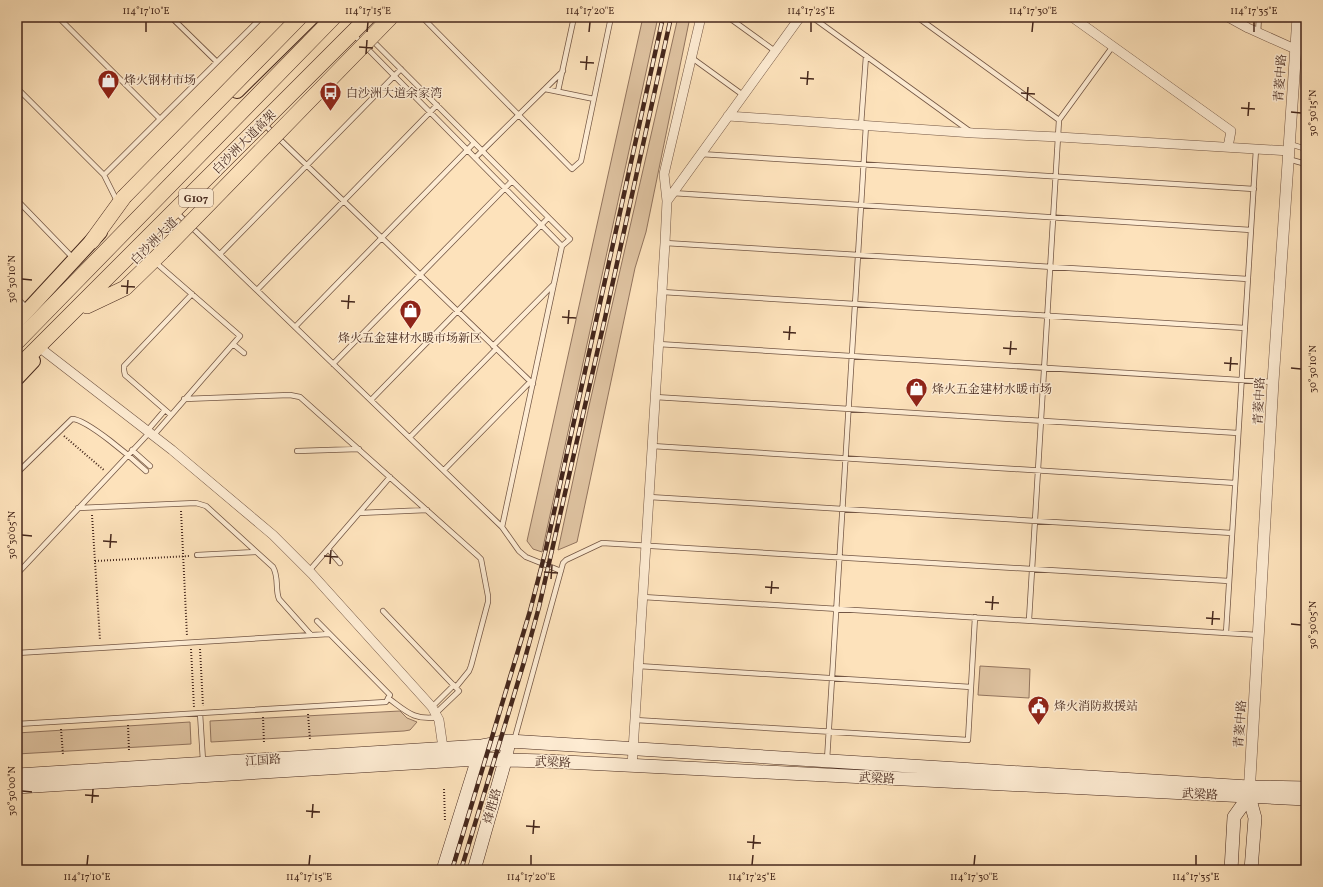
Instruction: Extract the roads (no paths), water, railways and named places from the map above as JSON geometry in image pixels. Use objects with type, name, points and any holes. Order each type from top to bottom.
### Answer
[{"type":"highway","name":"白沙洲大道高架","points":[[17,342],[334,17]]},
{"type":"highway","name":"白沙洲大道高架","points":[[17,368],[368,17]]},
{"type":"highway","points":[[87,306],[125,288],[391,17]]},
{"type":"highway","points":[[92,241],[121,203],[301,23]]},
{"type":"main road","points":[[301,23],[312,17]]},
{"type":"main road","name":"白沙洲大道","points":[[17,378],[266,126],[361,35],[374,17]]},
{"type":"main road","points":[[17,322],[92,241]]},
{"type":"main road","name":"江国路","points":[[17,775],[482,746],[511,741]]},
{"type":"main road","name":"武梁路","points":[[511,741],[827,760],[1249,792]]},
{"type":"main road","name":"烽胜路","points":[[474,870],[511,741]]},
{"type":"main road","points":[[443,870],[482,746]]},
{"type":"main road","name":"江国路","points":[[17,787],[477,759],[505,761]]},
{"type":"main road","name":"武梁路","points":[[505,761],[1249,792]]},
{"type":"main road","points":[[1249,792],[1306,788]]},
{"type":"main road","points":[[1249,792],[1306,799]]},
{"type":"main road","points":[[1231,870],[1234,817],[1249,792]]},
{"type":"main road","points":[[1249,792],[1255,818],[1251,870]]},
{"type":"street","points":[[632,766],[658,344],[669,197],[664,174],[701,17]]},
{"type":"street","points":[[669,197],[800,17]]},
{"type":"street","points":[[1072,17],[1231,131],[1228,147]]},
{"type":"street","points":[[1228,17],[1258,33],[1295,49]]},
{"type":"street","name":"青菱中路","points":[[1249,792],[1273,382],[1298,17]]},
{"type":"street","points":[[728,116],[973,133],[1289,151]]},
{"type":"street","points":[[44,351],[208,480],[273,535],[309,571],[435,712],[443,748]]},
{"type":"lane","points":[[58,17],[160,119]]},
{"type":"lane","points":[[171,17],[217,62]]},
{"type":"lane","points":[[104,175],[262,17]]},
{"type":"lane","points":[[290,17],[301,23]]},
{"type":"lane","points":[[422,17],[572,169],[581,161],[612,17]]},
{"type":"lane","points":[[558,91],[574,17]]},
{"type":"lane","points":[[728,17],[775,51]]},
{"type":"lane","points":[[812,17],[973,133]]},
{"type":"lane","points":[[916,17],[1059,120]]},
{"type":"lane","points":[[1258,33],[1259,17]]},
{"type":"lane","points":[[361,35],[401,69],[570,240],[562,246],[502,527]]},
{"type":"lane","points":[[361,35],[394,76],[562,246]]},
{"type":"lane","points":[[1029,620],[1057,177],[1059,120],[1113,46]]},
{"type":"lane","points":[[827,760],[864,165],[863,125],[866,56]]},
{"type":"lane","points":[[692,58],[743,95]]},
{"type":"lane","points":[[220,254],[401,69]]},
{"type":"lane","points":[[475,158],[563,71]]},
{"type":"lane","points":[[17,88],[104,175],[121,203]]},
{"type":"lane","points":[[545,89],[594,99]]},
{"type":"lane","points":[[257,290],[437,105]]},
{"type":"lane","points":[[266,126],[532,383]]},
{"type":"lane","points":[[295,327],[474,143]]},
{"type":"lane","points":[[1226,633],[1256,149]]},
{"type":"lane","points":[[1289,151],[1306,149]]},
{"type":"lane","points":[[1289,151],[1306,164]]},
{"type":"lane","points":[[700,154],[1254,189]]},
{"type":"lane","points":[[333,364],[512,181]]},
{"type":"lane","points":[[669,197],[861,206],[1251,230]]},
{"type":"lane","points":[[17,200],[75,260]]},
{"type":"lane","points":[[179,215],[502,527],[526,557],[561,571]]},
{"type":"lane","points":[[371,400],[548,218]]},
{"type":"lane","points":[[665,243],[1248,279]]},
{"type":"lane","points":[[17,574],[128,454],[149,433],[171,415],[240,336],[192,294],[158,256]]},
{"type":"lane","points":[[410,437],[554,284]]},
{"type":"lane","points":[[662,292],[1245,328]]},
{"type":"lane","points":[[171,415],[125,375],[124,366],[192,294]]},
{"type":"lane","points":[[17,298],[29,310]]},
{"type":"lane","points":[[233,344],[244,353]]},
{"type":"lane","points":[[658,344],[1273,382]]},
{"type":"lane","points":[[444,470],[532,383]]},
{"type":"lane","points":[[184,399],[295,395],[304,400],[481,559],[488,602],[471,666],[469,671],[455,686],[435,712]]},
{"type":"lane","points":[[655,397],[1238,433]]},
{"type":"lane","points":[[149,433],[165,410]]},
{"type":"lane","points":[[17,473],[68,422],[76,419],[82,421],[128,454],[146,471]]},
{"type":"lane","points":[[652,446],[1235,483]]},
{"type":"lane","points":[[297,452],[359,449]]},
{"type":"lane","points":[[132,450],[150,466]]},
{"type":"lane","points":[[309,571],[390,477]]},
{"type":"lane","points":[[649,496],[1232,533]]},
{"type":"lane","points":[[78,508],[196,503],[206,506],[273,567],[275,570],[277,595],[311,635]]},
{"type":"lane","points":[[359,513],[427,510]]},
{"type":"lane","points":[[511,741],[561,571],[566,560],[602,543],[1229,581]]},
{"type":"lane","points":[[328,549],[340,563]]},
{"type":"lane","points":[[197,555],[256,552]]},
{"type":"lane","points":[[643,596],[1259,635]]},
{"type":"lane","points":[[383,611],[459,691],[428,719],[416,717],[388,698]]},
{"type":"lane","points":[[635,720],[968,740],[976,617]]},
{"type":"lane","points":[[17,724],[386,702],[390,695],[317,621]]},
{"type":"lane","points":[[17,653],[329,634]]},
{"type":"lane","points":[[638,666],[971,687]]},
{"type":"lane","points":[[199,713],[203,764]]},
{"type":"railway","points":[[452,870],[530,611],[545,553],[663,17]]},
{"type":"railway","points":[[461,870],[524,662],[539,607],[605,318],[671,17]]},
{"type":"place","name":"烽火钢材市场","points":[[109,100]]},
{"type":"place","name":"白沙洲大道余家湾","points":[[330,112]]},
{"type":"place","name":"烽火五金建材水暖市场新区","points":[[410,330]]},
{"type":"place","name":"烽火五金建材水暖市场","points":[[916,408]]},
{"type":"place","name":"烽火消防救援站","points":[[1038,726]]}]
